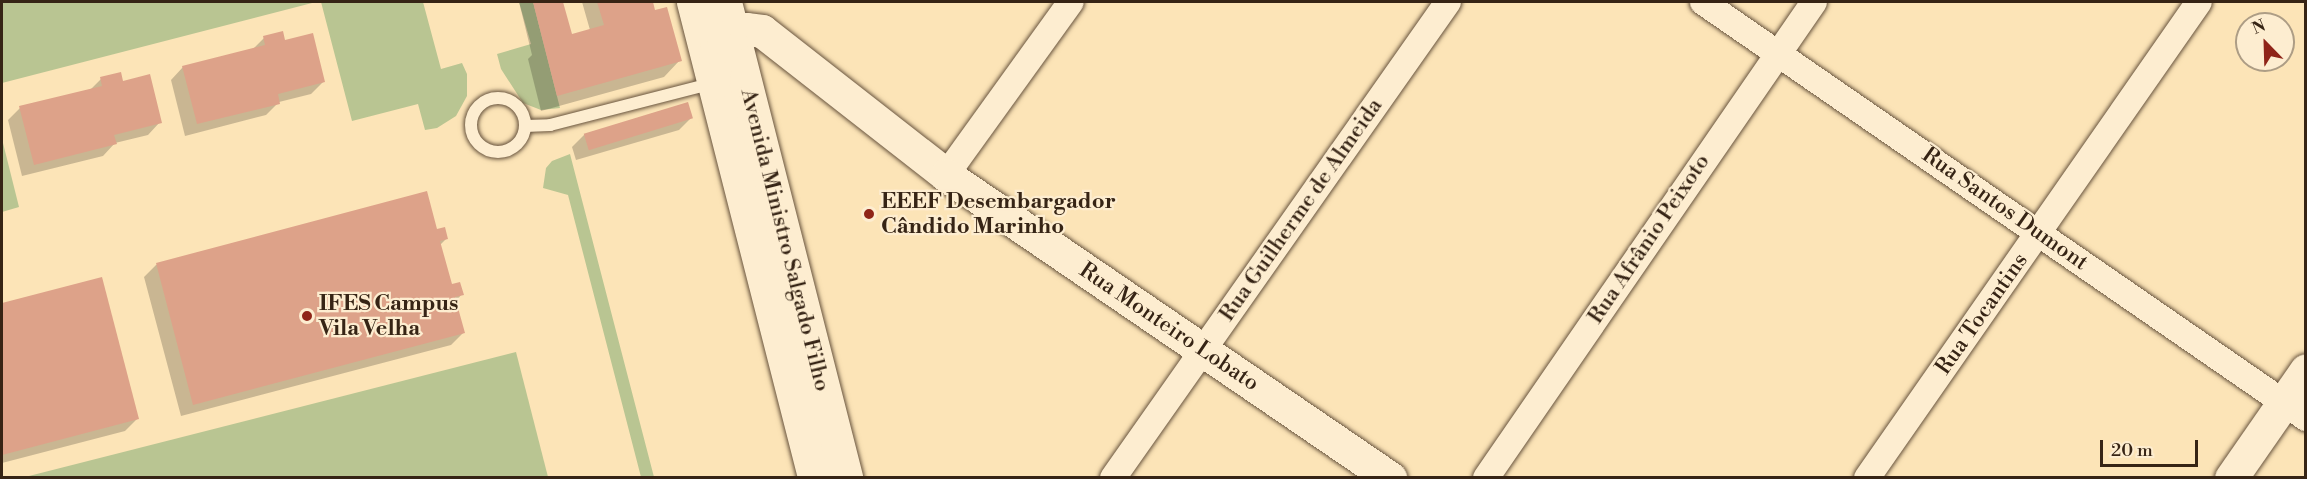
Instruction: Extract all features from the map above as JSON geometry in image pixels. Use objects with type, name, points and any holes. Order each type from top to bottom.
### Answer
[{"type":"main road","name":"Avenida Ministro Salgado Filho","points":[[693,2],[814,477]]},
{"type":"main road","name":"Avenida Ministro Salgado Filho","points":[[728,17],[846,477]]},
{"type":"main road","points":[[713,82],[716,48],[723,38],[728,17]]},
{"type":"main road","name":"Rua Monteiro Lobato","points":[[728,17],[746,29],[762,31],[946,175],[1390,477]]},
{"type":"main road","points":[[2231,477],[2295,410],[2306,370]]},
{"type":"street","points":[[946,175],[1071,2]]},
{"type":"street","name":"Rua Guilherme de Almeida","points":[[1113,477],[1448,2]]},
{"type":"street","name":"Rua Santos Dumont","points":[[1703,2],[2295,410]]},
{"type":"street","name":"Rua Afrânio Peixoto","points":[[1486,477],[1814,2]]},
{"type":"street","name":"Rua Tocantins","points":[[1867,477],[2199,2]]},
{"type":"lane","points":[[525,126],[550,125],[713,82]]},
{"type":"lane","points":[[501,98],[518,106],[524,114],[525,126],[521,140],[515,146],[499,152],[490,150],[476,141],[471,124],[473,115],[484,102],[501,98]]},
{"type":"green space","points":[[2,2],[316,2],[2,83]]},
{"type":"green space","points":[[321,2],[423,2],[441,69],[462,63],[467,74],[467,96],[456,116],[437,128],[425,130],[418,104],[352,121]]},
{"type":"green space","points":[[519,2],[533,2],[560,108],[541,110],[523,103],[501,69],[497,54],[531,44]]},
{"type":"green space","points":[[2,139],[19,207],[2,212]]},
{"type":"green space","points":[[570,154],[654,477],[641,477],[568,195],[543,188],[546,168],[552,161]]},
{"type":"green space","points":[[516,352],[548,477],[25,477]]},
{"type":"building","points":[[533,2],[563,2],[572,34],[604,25],[597,2],[653,2],[655,10],[667,7],[682,61],[557,96]]},
{"type":"building","points":[[283,31],[285,40],[313,33],[325,82],[278,94],[280,104],[197,124],[182,66],[265,45],[263,36]]},
{"type":"building","points":[[121,72],[123,81],[150,74],[162,123],[114,135],[117,144],[34,165],[19,106],[102,86],[100,77]]},
{"type":"building","points":[[688,102],[693,118],[589,150],[584,134]]},
{"type":"building","points":[[427,191],[437,229],[445,227],[448,239],[440,241],[452,284],[460,282],[464,295],[455,297],[465,333],[193,405],[156,263]]},
{"type":"building","points":[[102,277],[139,419],[2,455],[2,303]]},
{"type":"place","name":"EEEF Desembargador Cândido Marinho","points":[[869,214]]},
{"type":"place","name":"IFES Campus Vila Velha","points":[[307,316]]}]
